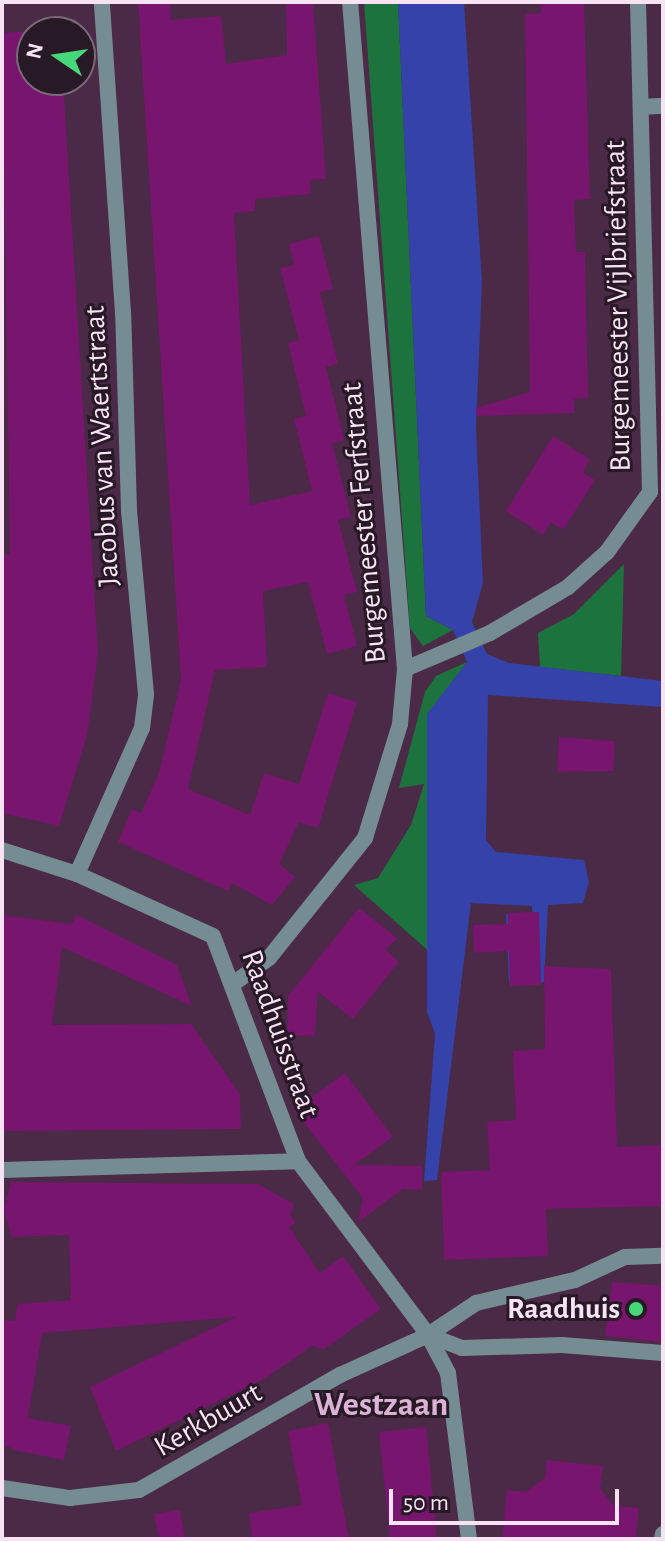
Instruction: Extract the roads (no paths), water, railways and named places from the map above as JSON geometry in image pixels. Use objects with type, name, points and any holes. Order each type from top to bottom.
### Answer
[{"type":"street","name":"Jacobus van Waertstraat","points":[[77,874],[142,728],[146,694],[129,510],[123,313],[102,2]]},
{"type":"street","name":"Burgemeester Ferfstraat","points":[[234,983],[269,958],[365,838],[400,724],[405,669],[350,2]]},
{"type":"street","name":"Burgemeester Vijlbriefstraat","points":[[405,669],[490,633],[568,587],[607,552],[657,492],[638,2]]},
{"type":"street","points":[[641,107],[663,106]]},
{"type":"street","name":"Raadhuisstraat","points":[[2,850],[77,874],[213,936],[234,983],[248,1039],[298,1161],[428,1335],[448,1373],[458,1413],[469,1539]]},
{"type":"street","points":[[2,1170],[298,1161]]},
{"type":"street","name":"Kerkbuurt","points":[[2,1488],[70,1498],[139,1490],[340,1375],[428,1335],[476,1303],[575,1280],[625,1257],[663,1256]]},
{"type":"street","points":[[428,1335],[462,1348],[562,1345],[663,1353]]},
{"type":"place","name":"Raadhuis","points":[[636,1309]]},
{"type":"district","name":"Westzaan","points":[[381,1406]]}]
